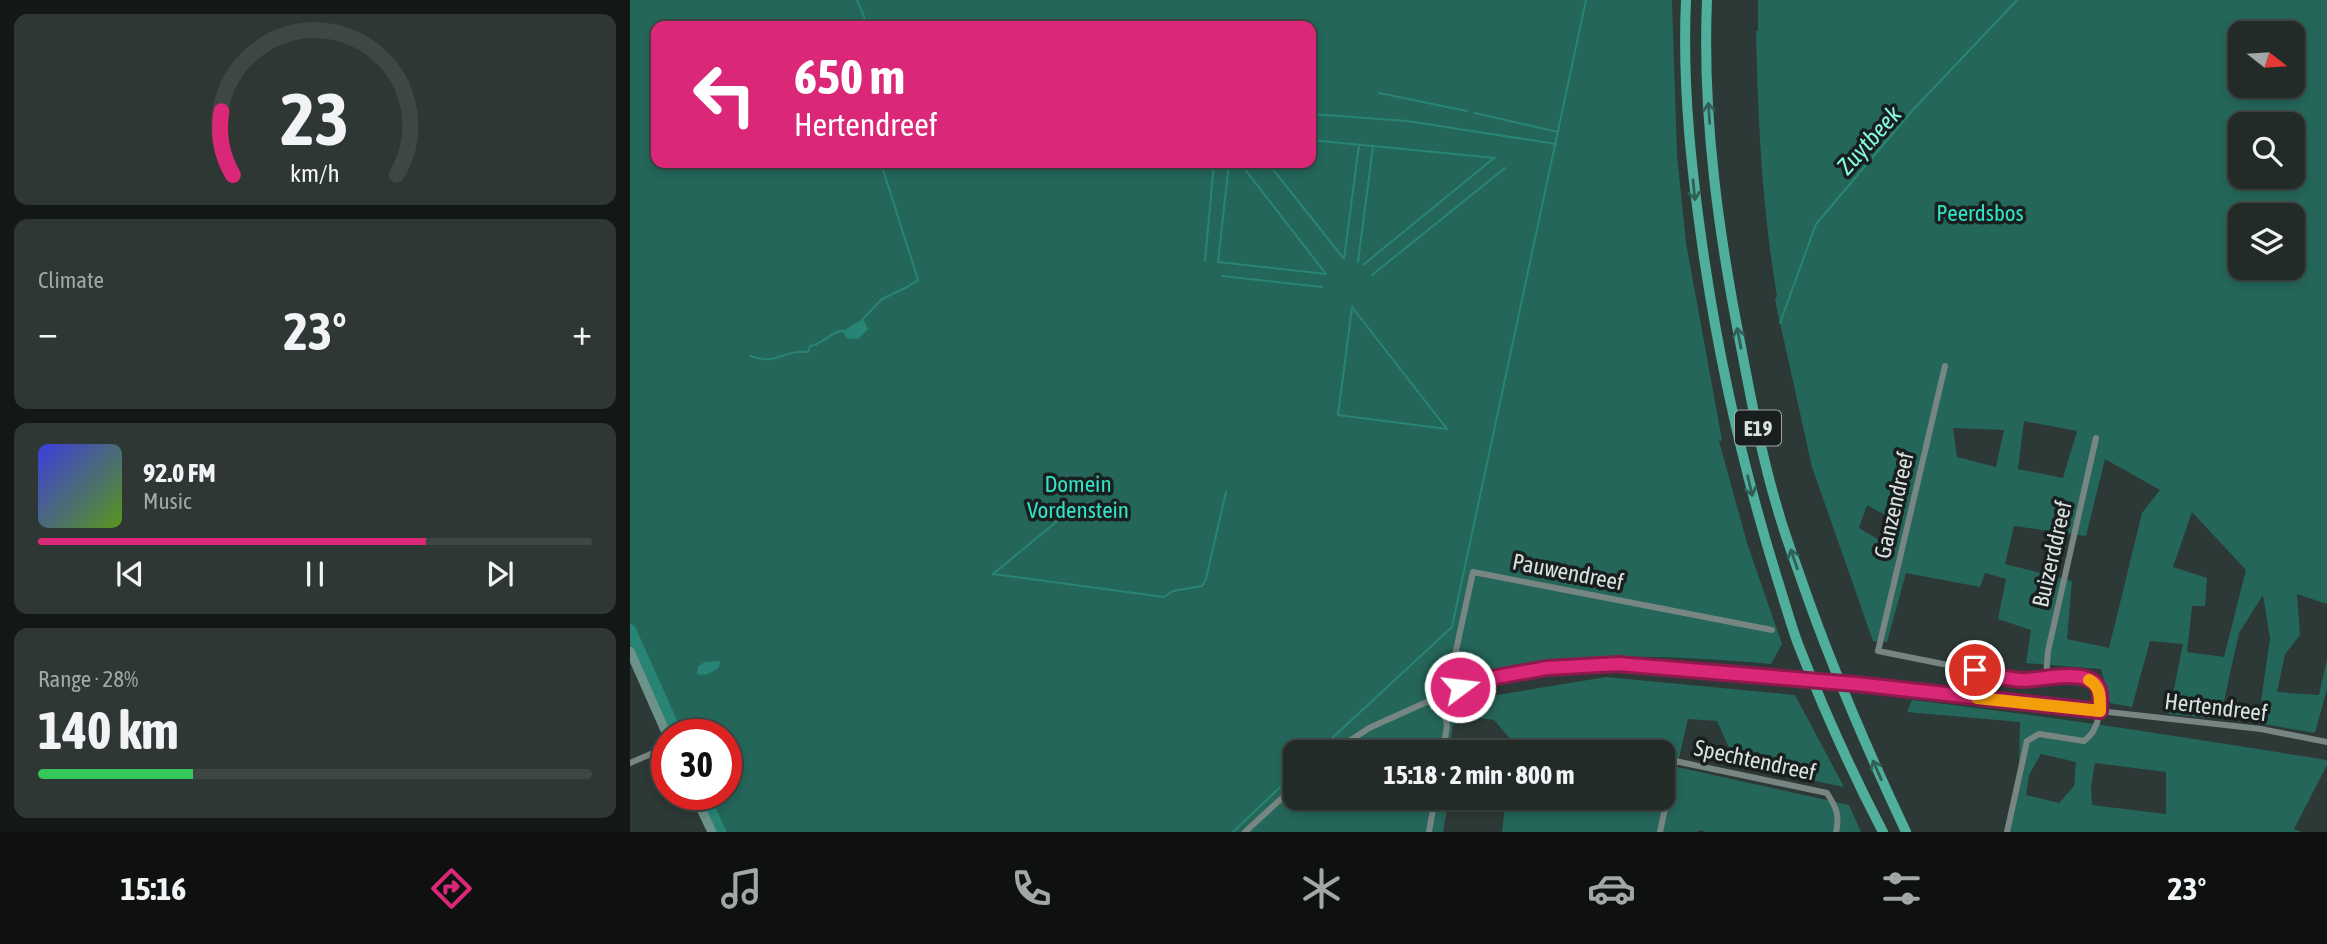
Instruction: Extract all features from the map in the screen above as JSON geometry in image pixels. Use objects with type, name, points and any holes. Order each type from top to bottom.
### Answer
[{"type":"highway","name":"E19","points":[[1686,0],[1688,107],[1695,196],[1729,398],[1757,513],[1798,643],[1853,773],[1883,832]]},
{"type":"highway","name":"E19","points":[[1707,0],[1709,105],[1716,195],[1749,392],[1777,509],[1820,636],[1906,832]]},
{"type":"main road","points":[[630,651],[660,719]]},
{"type":"main road","points":[[702,810],[712,832]]},
{"type":"street","name":"Ganzendreef","points":[[1945,366],[1878,651],[2023,680],[2046,677]]},
{"type":"street","name":"Buizerddreef","points":[[2046,677],[2048,652],[2096,438]]},
{"type":"street","name":"Pauwendreef","points":[[1460,687],[1454,666],[1455,655],[1473,572],[1772,630]]},
{"type":"street","name":"Hertendreef","points":[[1351,740],[1369,728],[1460,687],[1547,668],[1618,664],[1856,684],[2261,729],[2327,742]]},
{"type":"street","points":[[2007,832],[2028,741],[2039,734],[2084,741],[2092,735],[2100,711],[2100,695],[2095,684],[2080,677],[2046,677]]},
{"type":"street","points":[[1440,695],[1447,725],[1445,740]]},
{"type":"street","points":[[630,763],[651,754]]},
{"type":"street","name":"Spechtendreef","points":[[1660,832],[1675,761],[1827,793],[1840,817],[1836,832]]},
{"type":"street","points":[[1245,832],[1283,797]]},
{"type":"street","points":[[1429,832],[1433,810]]},
{"type":"green space","name":"Domein Vordenstein","points":[[630,0],[1672,0],[1677,155],[1686,243],[1722,440],[1719,441],[1747,543],[1782,644],[1771,664],[1690,658],[1608,657],[1527,665],[1487,673],[1448,685],[1440,713],[1497,695],[1606,677],[1795,695],[1844,787],[1737,765],[1717,721],[1688,719],[1677,767],[1849,805],[1861,832],[1502,832],[1505,810],[1675,810],[1675,740],[1511,740],[1494,720],[1474,717],[1453,725],[1451,740],[1283,740],[1283,810],[1447,810],[1443,832],[720,832],[710,810],[742,810],[742,719],[669,719],[630,635]]},
{"type":"green space","name":"Peerdsbos","points":[[1758,0],[2327,0],[2327,604],[2297,594],[2300,635],[2285,654],[2277,692],[2319,695],[2327,659],[2327,689],[2315,733],[2258,723],[2270,638],[2263,595],[2239,633],[2220,719],[2169,714],[2183,644],[2150,641],[2132,707],[2110,703],[2101,669],[2026,663],[2031,630],[1998,619],[2006,579],[1985,573],[1980,587],[1906,573],[1887,642],[1873,641],[1812,467],[1775,300],[1777,296],[1762,164],[1756,31]],"holes":[[[2024,421],[2077,431],[2063,478],[2018,469]],[[1953,428],[2004,430],[1996,467],[1957,457]],[[2105,459],[2160,490],[2142,513],[2109,648],[2067,639],[2072,581],[2005,564],[2014,526],[2086,536]],[[1867,505],[1900,523],[1891,547],[1859,528]],[[2192,512],[2246,570],[2224,657],[2187,652],[2192,606],[2205,606],[2207,578],[2173,567]]]},
{"type":"green space","points":[[1912,700],[1964,706],[2327,760],[2327,765],[2294,829],[2301,832],[2007,832],[2019,772],[2020,722],[1907,712]],"holes":[[[2041,754],[2076,762],[2074,786],[2059,803],[2026,795],[2029,775]],[[2095,763],[2166,772],[2166,814],[2092,805],[2091,787]]]},
{"type":"shaded area","points":[[863,319],[868,329],[858,339],[846,338],[843,331]]},
{"type":"shaded area","points":[[720,661],[719,667],[711,672],[697,674],[698,666],[705,662]]},
{"type":"waterway","points":[[857,0],[866,21]]},
{"type":"waterway","points":[[1330,740],[1452,627],[1586,0]]},
{"type":"waterway","name":"Zuytbeek","points":[[1780,323],[1816,224],[1911,112],[2017,0]]},
{"type":"waterway","points":[[1379,93],[1467,111]]},
{"type":"waterway","points":[[1475,113],[1558,132]]},
{"type":"waterway","points":[[1316,114],[1407,121],[1556,144]]},
{"type":"waterway","points":[[1316,140],[1495,158]]},
{"type":"waterway","points":[[1272,168],[1344,259],[1359,145]]},
{"type":"waterway","points":[[1358,262],[1373,146]]},
{"type":"waterway","points":[[1363,265],[1494,158]]},
{"type":"waterway","points":[[863,319],[882,299],[918,280],[883,168]]},
{"type":"waterway","points":[[1205,261],[1214,168]]},
{"type":"waterway","points":[[1228,168],[1218,262],[1326,274],[1244,168]]},
{"type":"waterway","points":[[1372,275],[1505,168]]},
{"type":"waterway","points":[[1222,276],[1322,287]]},
{"type":"waterway","points":[[1352,307],[1447,429],[1338,415],[1352,307]]},
{"type":"waterway","points":[[750,356],[767,359],[808,352],[810,346],[843,331]]},
{"type":"waterway","points":[[1073,508],[993,574],[1164,597],[1173,591],[1202,586],[1206,579],[1226,492]]},
{"type":"waterway","points":[[630,630],[670,719]]},
{"type":"waterway","points":[[1233,832],[1283,784]]},
{"type":"waterway","points":[[710,810],[720,832]]},
{"type":"slow traffic","points":[[1977,698],[2100,711],[2100,695],[2095,684],[2089,680]]},
{"type":"route","points":[[1460,687],[1547,668],[1618,664],[1856,684],[2100,711],[2100,695],[2095,684],[2087,678],[2046,677],[2023,680],[1975,670]]}]
